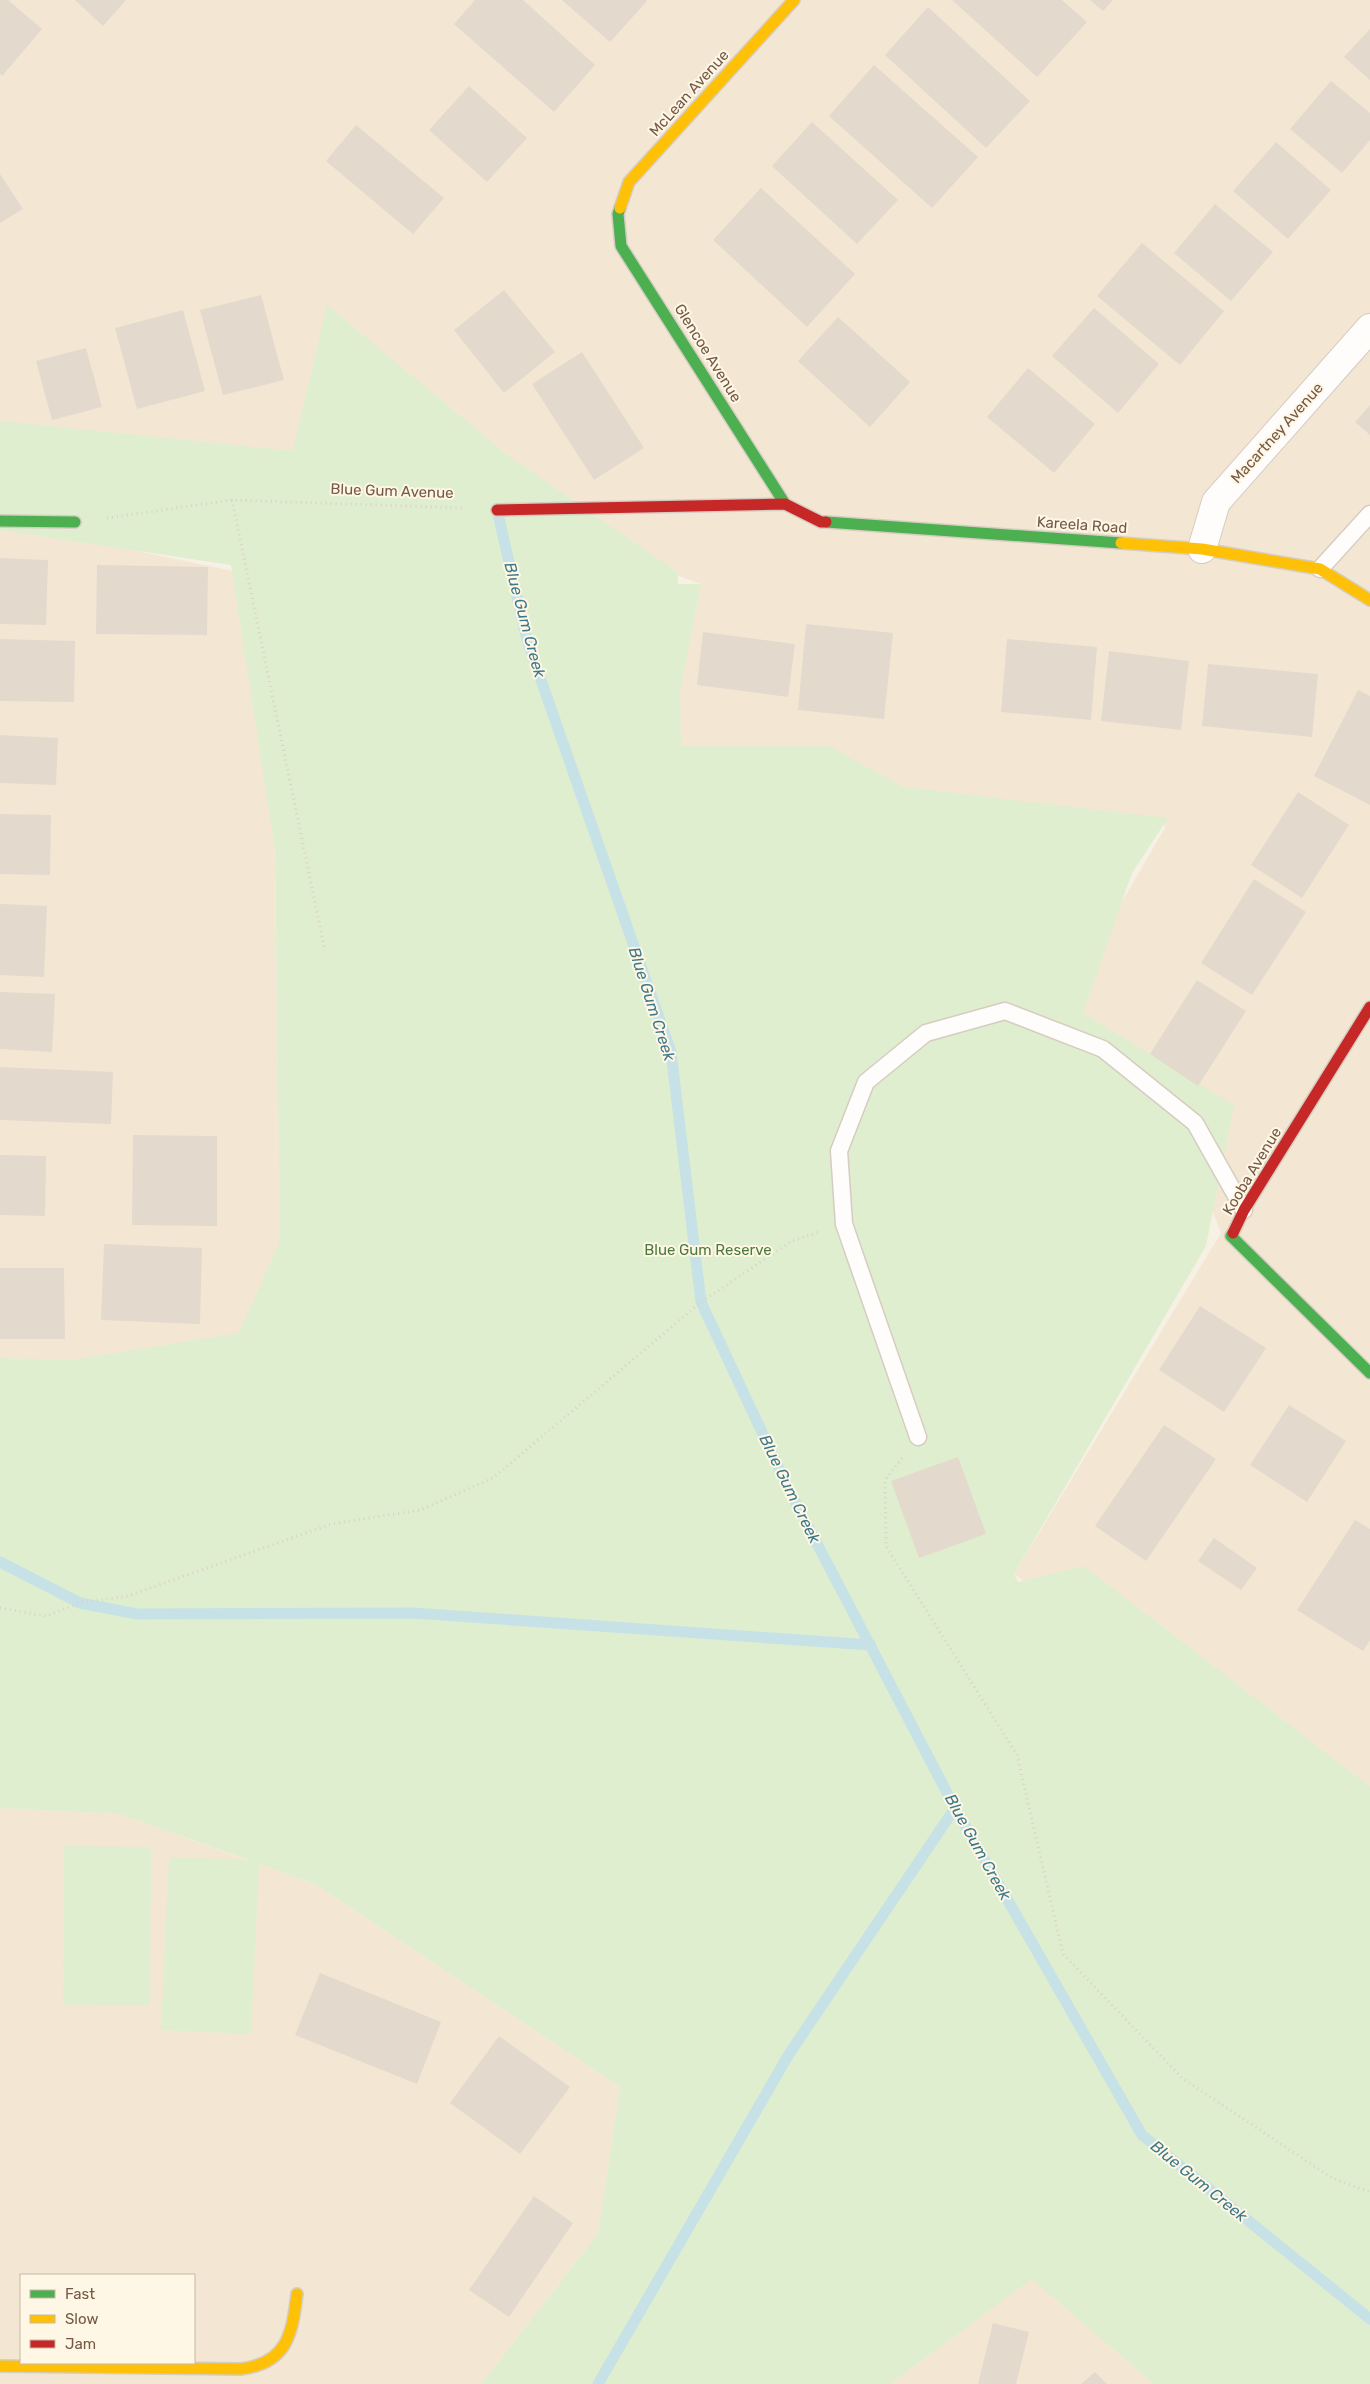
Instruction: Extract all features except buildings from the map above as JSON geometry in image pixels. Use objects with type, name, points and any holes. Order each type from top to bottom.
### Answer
[{"type":"street","name":"McLean Avenue","points":[[618,214],[629,182],[794,0]]},
{"type":"street","name":"Glencoe Avenue","points":[[618,214],[621,246],[785,504]]},
{"type":"street","name":"Macartney Avenue","points":[[1202,549],[1216,502],[1370,328]]},
{"type":"street","points":[[497,510],[785,504]]},
{"type":"street","name":"Kareela Road","points":[[785,504],[821,522],[1202,549],[1320,569],[1370,600]]},
{"type":"street","points":[[0,521],[75,522]]},
{"type":"street","name":"Kooba Avenue","points":[[1370,1007],[1244,1210],[1231,1236],[1370,1373]]},
{"type":"street","points":[[0,2366],[241,2369],[262,2366],[277,2356],[288,2336],[294,2317],[297,2294]]},
{"type":"lane","points":[[1320,569],[1370,514]]},
{"type":"lane","points":[[918,1437],[844,1224],[839,1151],[866,1082],[926,1033],[1005,1011],[1103,1049],[1195,1123],[1244,1210]]},
{"type":"path","name":"Blue Gum Avenue","points":[[75,522],[232,500],[497,510]]},
{"type":"path","points":[[232,500],[325,951]]},
{"type":"path","points":[[0,1608],[46,1616],[80,1603],[128,1596],[331,1524],[420,1510],[493,1478],[701,1302],[792,1241],[844,1224]]},
{"type":"path","points":[[918,1437],[885,1480],[886,1546],[1016,1755],[1063,1954],[1182,2078],[1332,2178],[1370,2192]]},
{"type":"shaded area","points":[[0,0],[1370,0],[1370,1835],[1014,1574],[1221,1233],[1154,1059],[1060,1008],[1166,826],[666,760],[701,584],[497,510],[70,537],[271,579],[282,1367],[0,1358]]},
{"type":"shaded area","points":[[0,1808],[119,1814],[315,1884],[620,2087],[598,2234],[481,2384],[0,2384]]},
{"type":"shaded area","points":[[1032,2278],[1154,2384],[890,2384]]},
{"type":"green space","name":"Blue Gum Reserve","points":[[327,305],[506,454],[677,572],[678,584],[701,584],[680,692],[681,746],[829,746],[903,787],[1168,818],[1132,873],[1083,1013],[1234,1105],[1206,1246],[1014,1574],[1018,1582],[1084,1566],[1370,1787],[1370,2384],[1154,2384],[1032,2279],[890,2384],[481,2384],[598,2234],[620,2087],[315,1884],[259,1864],[251,2034],[161,2030],[169,1857],[249,1860],[119,1814],[0,1808],[0,1358],[73,1360],[239,1333],[280,1241],[275,849],[231,565],[0,530],[0,421],[293,451]]},
{"type":"green space","points":[[64,1846],[151,1847],[150,2006],[63,2005]]},
{"type":"waterway","name":"Blue Gum Creek","points":[[497,510],[527,640],[671,1052],[701,1302],[789,1490],[955,1808],[1142,2135],[1370,2319]]},
{"type":"waterway","points":[[0,1562],[80,1603],[137,1614],[413,1613],[871,1645]]},
{"type":"waterway","points":[[598,2384],[789,2054],[955,1808]]},
{"type":"traffic: fast","points":[[620,208],[618,214],[621,246],[785,504]]},
{"type":"traffic: fast","points":[[0,521],[75,522]]},
{"type":"traffic: fast","points":[[826,522],[1121,543]]},
{"type":"traffic: fast","points":[[1233,1233],[1231,1236],[1370,1373]]},
{"type":"traffic: slow","points":[[620,208],[629,182],[794,0]]},
{"type":"traffic: slow","points":[[1121,543],[1202,549],[1320,569],[1370,600]]},
{"type":"traffic: slow","points":[[0,2366],[241,2369],[256,2366],[268,2361],[284,2345],[293,2322],[297,2294]]},
{"type":"traffic: jam","points":[[497,510],[785,504],[821,522],[826,522]]},
{"type":"traffic: jam","points":[[1233,1233],[1244,1210],[1370,1007]]}]
